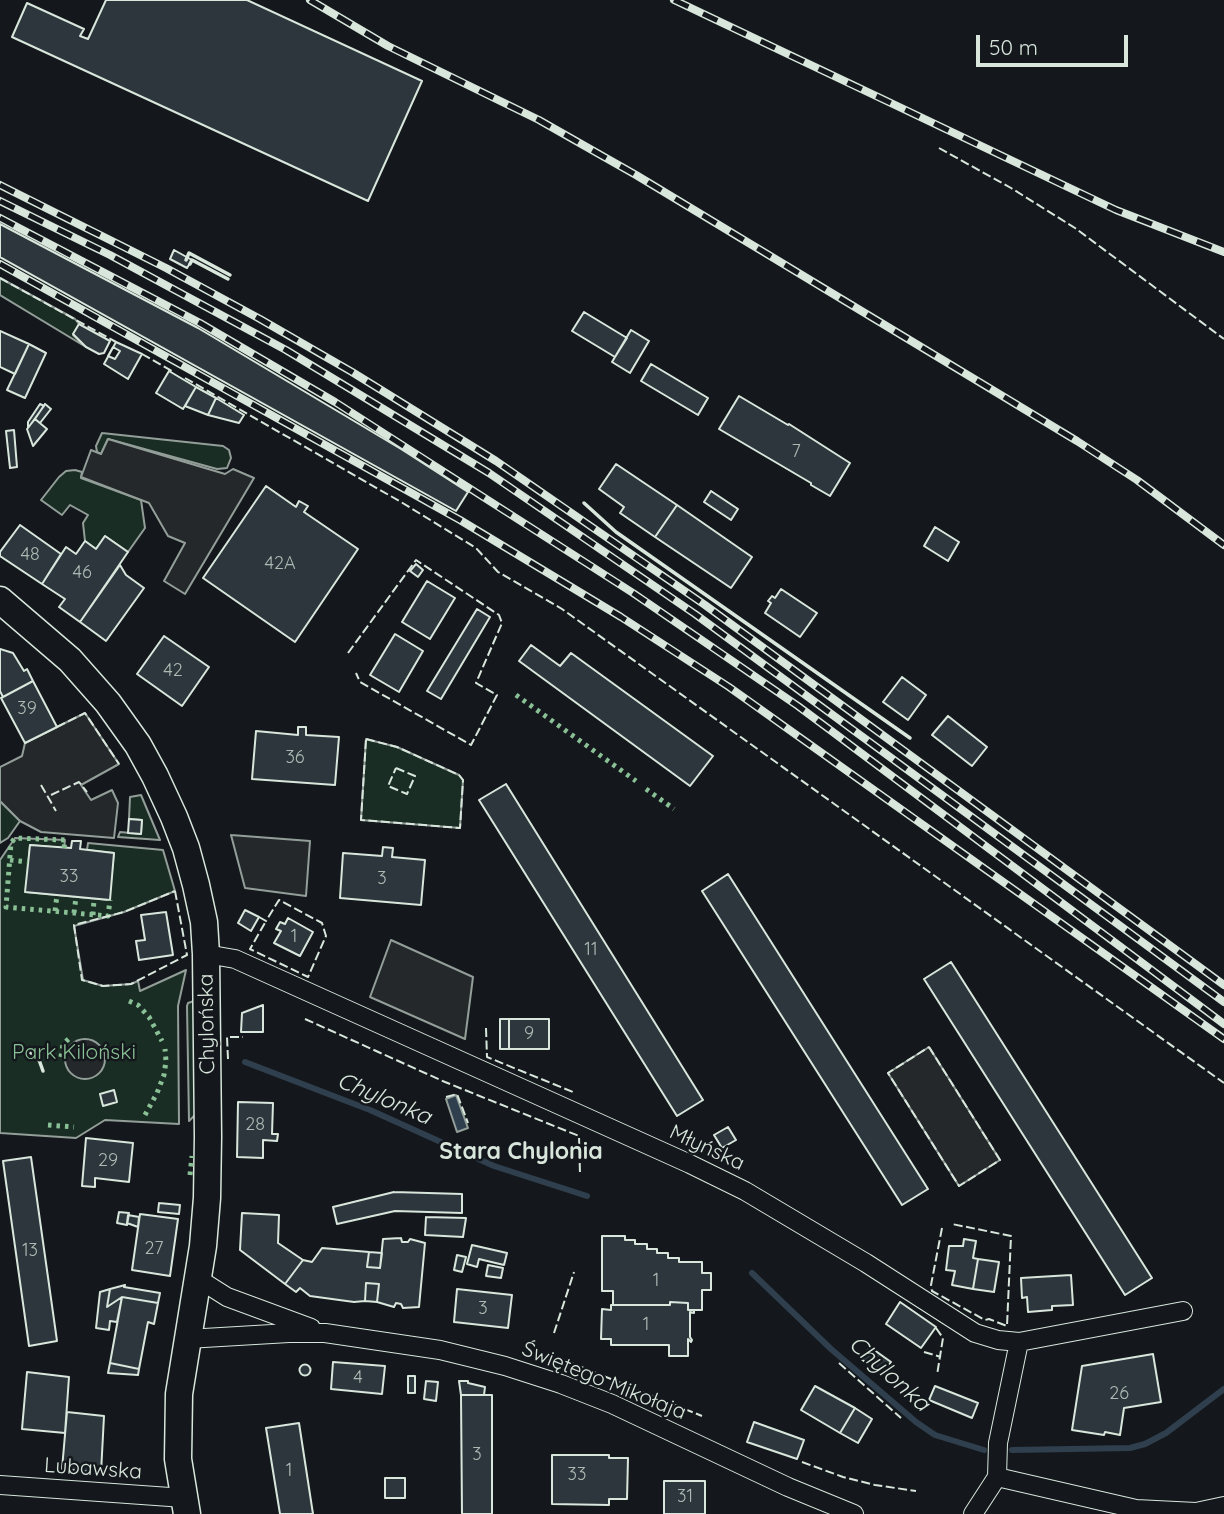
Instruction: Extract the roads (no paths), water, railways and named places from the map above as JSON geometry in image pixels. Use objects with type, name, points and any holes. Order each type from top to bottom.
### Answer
[{"type":"street","name":"Chylońska","points":[[0,600],[70,660],[108,703],[138,746],[155,776],[186,848],[204,922],[207,1198],[179,1394],[178,1459],[185,1506]]},
{"type":"street","name":"Młyńska","points":[[206,954],[235,960],[745,1191],[866,1263],[975,1333],[998,1340],[1019,1342],[1183,1311]]},
{"type":"street","name":"Świętego Mikołaja","points":[[197,1278],[227,1297],[325,1333]]},
{"type":"street","name":"Świętego Mikołaja","points":[[187,1339],[325,1333],[440,1350],[544,1378],[612,1404],[789,1487],[854,1514]]},
{"type":"street","points":[[973,1514],[997,1477],[998,1443],[1019,1342]]},
{"type":"street","points":[[997,1477],[1136,1509],[1196,1511],[1224,1506]]},
{"type":"street","name":"Lubawska","points":[[0,1485],[185,1506]]},
{"type":"water","points":[[456,1095],[468,1128],[457,1132],[446,1099]]},
{"type":"waterway","name":"Chylonka","points":[[245,1062],[370,1110],[494,1166],[587,1196]]},
{"type":"waterway","name":"Chylonka","points":[[752,1273],[831,1349],[916,1422],[935,1435],[984,1450]]},
{"type":"waterway","name":"Chylonka","points":[[1012,1450],[1130,1448],[1145,1444],[1166,1433],[1224,1389]]},
{"type":"railway","points":[[310,0],[388,46],[539,120],[636,175],[1077,441],[1137,480],[1224,545]]},
{"type":"railway","points":[[674,0],[1116,210],[1224,252]]},
{"type":"railway","points":[[0,185],[166,268],[260,319],[496,461],[705,605],[1224,985]]},
{"type":"railway","points":[[0,201],[110,255],[286,350],[489,473],[695,614],[1224,1002]]},
{"type":"railway","points":[[0,218],[200,323],[335,402],[633,593],[798,706],[1224,1024]]},
{"type":"railway","points":[[0,264],[460,520],[621,617],[729,687],[1224,1039]]},
{"type":"district","name":"Stara Chylonia","points":[[521,1152]]},
{"type":"park label","name":"Park Kiloński","points":[[74,1053]]}]
